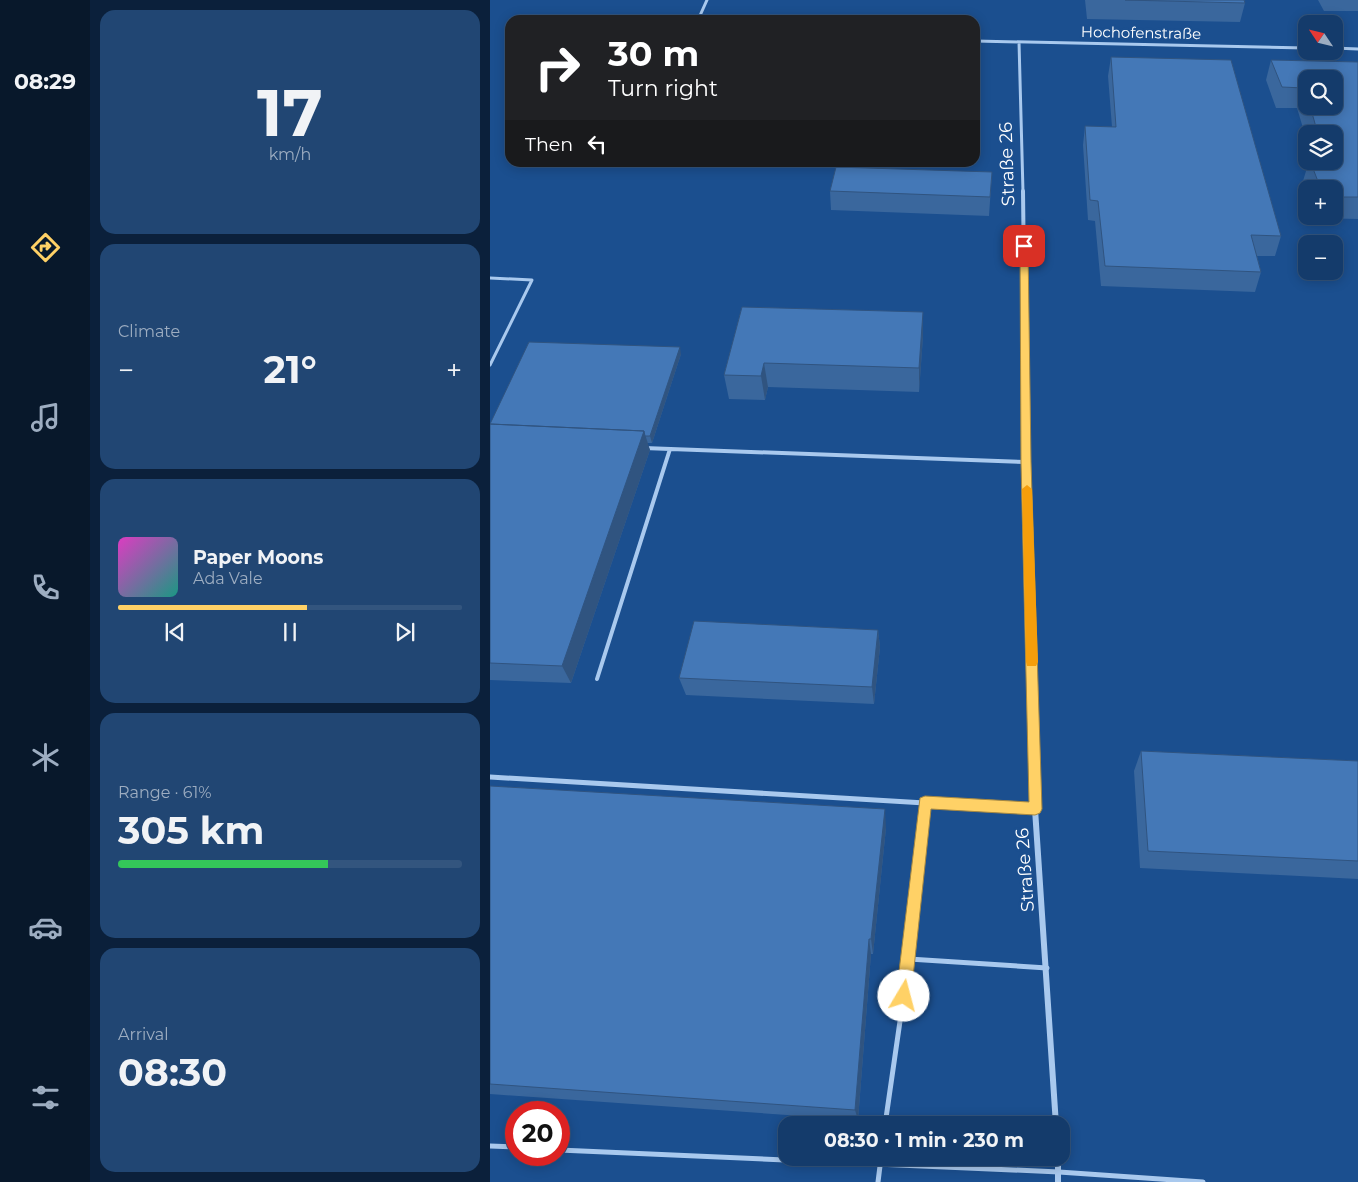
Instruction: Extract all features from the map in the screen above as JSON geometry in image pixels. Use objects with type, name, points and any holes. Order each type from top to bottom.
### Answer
[{"type":"street","points":[[700,15],[707,0]]},
{"type":"street","name":"Hochofenstraße","points":[[980,41],[1298,48]]},
{"type":"street","name":"Straße 26","points":[[1019,42],[1025,264],[1026,462],[1035,809],[1055,1116]]},
{"type":"street","points":[[1343,48],[1358,49]]},
{"type":"street","points":[[1058,1166],[1058,1182]]},
{"type":"lane","points":[[490,278],[532,280],[490,365]]},
{"type":"lane","points":[[642,448],[1026,462]]},
{"type":"lane","points":[[597,679],[670,449]]},
{"type":"lane","points":[[490,777],[1035,809]]},
{"type":"lane","points":[[886,1116],[909,959],[925,803]]},
{"type":"lane","points":[[909,959],[1047,968]]},
{"type":"lane","points":[[490,1146],[505,1147]]},
{"type":"lane","points":[[570,1151],[778,1160]]},
{"type":"lane","points":[[878,1182],[880,1166]]},
{"type":"lane","points":[[905,1166],[1058,1172],[1138,1180],[1203,1182]]},
{"type":"building","points":[[1125,0],[1244,0],[1245,3]]},
{"type":"building","points":[[1111,57],[1231,60],[1281,236],[1251,235],[1261,272],[1105,266],[1098,201],[1090,200],[1085,126],[1116,127]]},
{"type":"building","points":[[1271,60],[1358,62],[1358,197],[1343,197],[1343,180],[1317,180],[1314,170],[1343,170],[1343,125],[1315,125],[1313,115],[1343,115],[1343,70],[1298,70],[1298,88],[1282,87]]},
{"type":"building","points":[[836,167],[992,172],[990,197],[830,191]]},
{"type":"building","points":[[742,307],[923,312],[919,368],[764,363],[761,376],[724,375]]},
{"type":"building","points":[[529,342],[680,347],[650,436],[645,436],[644,431],[490,424]]},
{"type":"building","points":[[490,424],[644,431],[562,666],[490,663]]},
{"type":"building","points":[[694,621],[878,630],[872,687],[679,678]]},
{"type":"building","points":[[1141,751],[1358,761],[1358,861],[1148,851]]},
{"type":"building","points":[[490,786],[885,809],[871,939],[869,939],[855,1110],[490,1084]]},
{"type":"slow traffic","points":[[1027,489],[1032,662]]},
{"type":"route","points":[[904,996],[925,803],[1035,809],[1026,462],[1024,246]]}]
